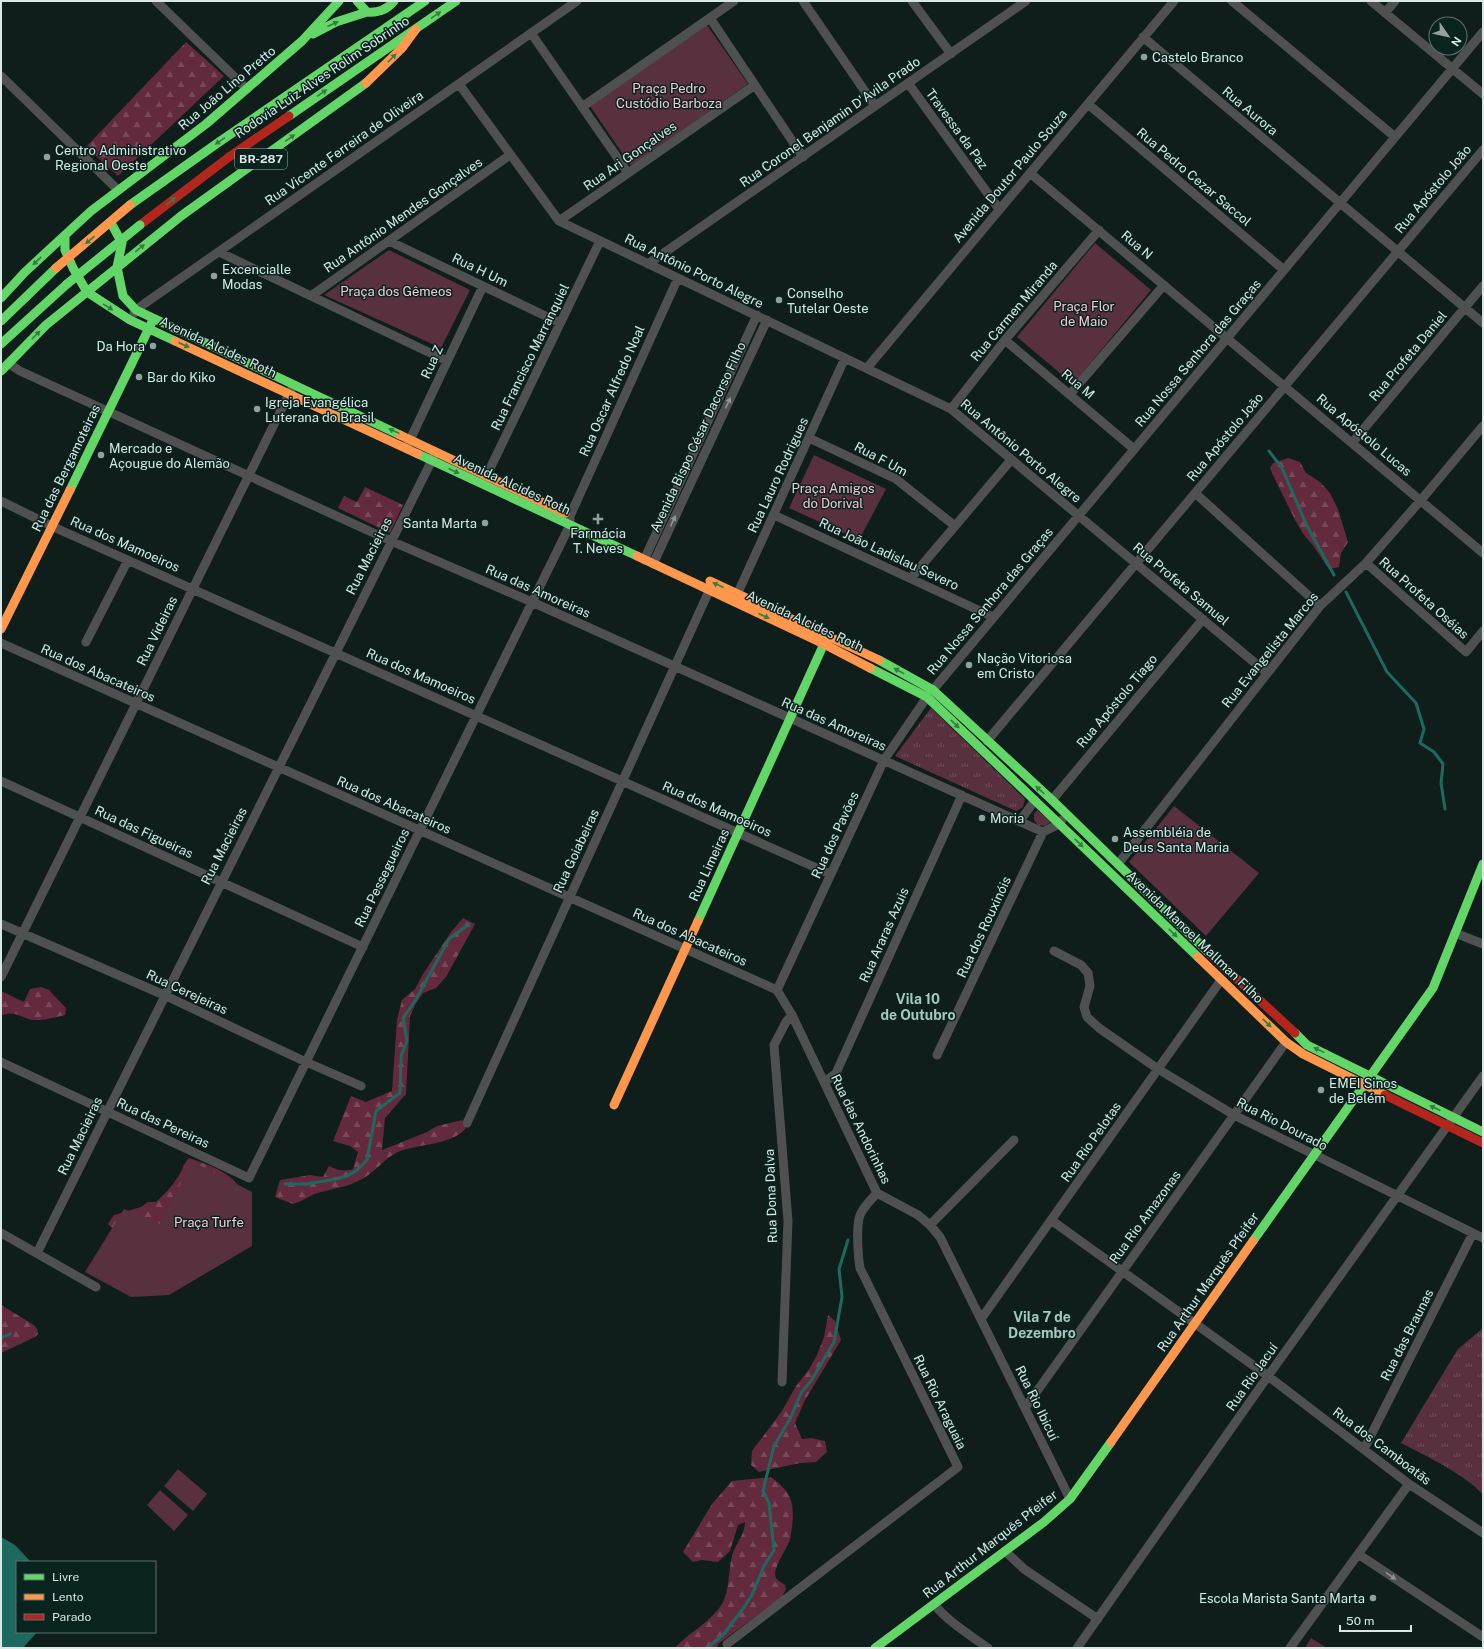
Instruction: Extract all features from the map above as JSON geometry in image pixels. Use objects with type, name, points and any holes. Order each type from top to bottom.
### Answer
[{"type":"main road","name":"Rua João Lino Pretto","points":[[118,190],[194,134],[302,42],[339,1]]},
{"type":"main road","points":[[357,1],[367,12]]},
{"type":"main road","name":"Rua João Lino Pretto","points":[[302,42],[336,22],[367,12],[384,10],[394,1]]},
{"type":"main road","name":"Rodovia Luiz Alves Rolim Sobrinho","points":[[1,321],[56,268],[130,205],[425,1]]},
{"type":"main road","name":"Rodovia Luiz Alves Rolim Sobrinho","points":[[1,344],[67,284],[140,225],[229,157],[456,1]]},
{"type":"main road","name":"BR-287","points":[[1,371],[46,325],[181,216],[363,86],[402,48],[416,29]]},
{"type":"main road","points":[[117,267],[122,243],[111,223],[118,190]]},
{"type":"main road","points":[[1,298],[25,272],[65,235],[118,190]]},
{"type":"main road","points":[[85,217],[111,223]]},
{"type":"main road","points":[[65,235],[65,250],[73,268],[87,292]]},
{"type":"main road","name":"Avenida Alcides Roth","points":[[117,267],[123,296],[136,310],[436,451],[570,516],[709,591],[736,598]]},
{"type":"main road","name":"Avenida Alcides Roth","points":[[87,292],[130,320],[570,526],[650,558],[826,639],[875,658],[930,693]]},
{"type":"main road","name":"Rua das Bergamoteiras","points":[[1,629],[154,318]]},
{"type":"main road","name":"Rua Limeiras","points":[[614,1105],[826,639]]},
{"type":"main road","name":"Avenida Manoel Mallman Filho","points":[[930,693],[987,741],[1052,800],[1187,932],[1307,1045],[1370,1076],[1450,1121],[1483,1143]]},
{"type":"main road","name":"Avenida Manoel Mallman Filho","points":[[930,693],[1059,824],[1286,1042],[1303,1054],[1364,1085],[1450,1121],[1483,1132]]},
{"type":"main road","name":"Rua Arthur Marquês Pfeifer","points":[[875,1648],[1044,1522],[1070,1499],[1433,988],[1483,864]]},
{"type":"street","points":[[156,1],[247,89]]},
{"type":"street","name":"Rua Vicente Ferreira de Oliveira","points":[[130,320],[136,310],[577,1]]},
{"type":"street","points":[[582,107],[734,1]]},
{"type":"street","points":[[803,1],[875,106]]},
{"type":"street","points":[[912,1],[950,54]]},
{"type":"street","name":"Avenida Doutor Paulo Souza","points":[[867,368],[1174,1]]},
{"type":"street","points":[[1232,1],[1395,137]]},
{"type":"street","points":[[1371,1],[1483,94]]},
{"type":"street","points":[[1385,13],[1395,1]]},
{"type":"street","name":"Rua Coronel Benjamin D'Avila Prado","points":[[648,264],[803,157],[1022,2]]},
{"type":"street","points":[[710,18],[803,157]]},
{"type":"street","name":"Rua Nossa Senhora das Graças","points":[[930,693],[1483,32]]},
{"type":"street","points":[[531,33],[628,173]]},
{"type":"street","name":"Rua Aurora","points":[[1143,38],[1339,204],[1483,323]]},
{"type":"street","points":[[1,76],[118,190]]},
{"type":"street","name":"Travessa da Paz","points":[[908,83],[999,210]]},
{"type":"street","name":"Rua Antônio Porto Alegre","points":[[459,84],[559,221],[951,409],[1079,515]]},
{"type":"street","name":"Rua Ari Gonçalves","points":[[559,221],[755,85]]},
{"type":"street","name":"Rua Pedro Cezar Saccol","points":[[1088,104],[1284,270]]},
{"type":"street","name":"Rua Apóstolo João","points":[[987,741],[1483,150]]},
{"type":"street","name":"Rua Antônio Mendes Gonçalves","points":[[311,296],[510,155]]},
{"type":"street","name":"Rua N","points":[[1030,173],[1227,338]]},
{"type":"street","name":"Rua Carmen Miranda","points":[[951,409],[1005,340],[1098,230]]},
{"type":"street","name":"Rua H Um","points":[[389,241],[560,323]]},
{"type":"street","name":"Rua Francisco Marranquiel","points":[[482,484],[600,241]]},
{"type":"street","points":[[219,252],[447,361]]},
{"type":"street","name":"Rua Oscar Alfredo Noal","points":[[570,516],[678,278]]},
{"type":"street","points":[[1070,394],[1164,285]]},
{"type":"street","name":"Rua Z","points":[[406,449],[483,286]]},
{"type":"street","name":"Rua Profeta Daniel","points":[[1352,443],[1483,286]]},
{"type":"street","name":"Avenida Bispo César Dacorso Filho","points":[[650,558],[700,439],[756,316]]},
{"type":"street","name":"Avenida Bispo César Dacorso Filho","points":[[650,558],[709,443],[767,320]]},
{"type":"street","name":"Rua Apóstolo Lucas","points":[[1227,338],[1483,553]]},
{"type":"street","name":"Rua M","points":[[1005,340],[1134,449]]},
{"type":"street","name":"Rua Lauro Rodrigues","points":[[736,598],[845,358]]},
{"type":"street","name":"Rua das Amoreiras","points":[[8,363],[20,371],[248,477],[532,602],[1043,832]]},
{"type":"street","name":"Rua Videiras","points":[[1,976],[294,384]]},
{"type":"street","name":"Rua Evangelista Marcos","points":[[1118,864],[1320,606],[1366,563],[1483,426]]},
{"type":"street","name":"Rua F Um","points":[[809,438],[896,479],[955,526]]},
{"type":"street","points":[[700,439],[709,443]]},
{"type":"street","name":"Rua Macieiras","points":[[37,1253],[164,995],[436,451]]},
{"type":"street","points":[[911,578],[1011,460]]},
{"type":"street","points":[[1195,493],[1320,606]]},
{"type":"street","name":"Rua dos Mamoeiros","points":[[1,501],[52,526],[830,874]]},
{"type":"street","name":"Rua João Ladislau Severo","points":[[774,515],[993,617]]},
{"type":"street","name":"Rua Profeta Samuel","points":[[1079,515],[1268,673]]},
{"type":"street","points":[[570,516],[570,526]]},
{"type":"street","name":"Rua Pessegueiros","points":[[249,1178],[570,526]]},
{"type":"street","points":[[86,642],[128,560]]},
{"type":"street","name":"Rua Profeta Oséias","points":[[1366,563],[1466,652],[1483,631]]},
{"type":"street","name":"Rua Goiabeiras","points":[[467,1123],[709,591]]},
{"type":"street","name":"Rua Apóstolo Tiago","points":[[1052,800],[1203,619]]},
{"type":"street","name":"Rua dos Abacateiros","points":[[1,643],[777,990]]},
{"type":"street","name":"Rua dos Pavões","points":[[777,990],[884,760],[930,693]]},
{"type":"street","name":"Rua das Figueiras","points":[[1,781],[80,816],[362,947]]},
{"type":"street","name":"Rua Araras Azuis","points":[[825,1082],[836,1073],[962,795]]},
{"type":"street","points":[[1020,821],[1035,800]]},
{"type":"street","points":[[1043,832],[1059,824],[1066,814]]},
{"type":"street","name":"Rua dos Rouxinóis","points":[[937,1056],[1043,832]]},
{"type":"street","name":"Rua Cerejeiras","points":[[1,924],[164,995],[306,1062],[361,1086]]},
{"type":"street","points":[[1455,933],[1483,944]]},
{"type":"street","name":"Rua Rio Dourado","points":[[1054,950],[1081,965],[1088,973],[1090,986],[1084,1007],[1087,1017],[1158,1069],[1234,1115],[1483,1238]]},
{"type":"street","name":"Rua Rio Pelotas","points":[[981,1319],[1222,980]]},
{"type":"street","name":"Rua das Andorinhas","points":[[777,990],[792,1015],[877,1193],[918,1215],[930,1225],[940,1237],[981,1319]]},
{"type":"street","name":"Rua Dona Dalva","points":[[782,1382],[788,1221],[774,1045],[786,1022],[792,1015]]},
{"type":"street","name":"Rua Rio Amazonas","points":[[1025,1408],[1286,1042]]},
{"type":"street","name":"Rua das Pereiras","points":[[1,1062],[249,1178]]},
{"type":"street","name":"Rua Rio Jacuí","points":[[1077,1648],[1268,1376],[1483,1076]]},
{"type":"street","points":[[930,1225],[1014,1140]]},
{"type":"street","name":"Rua Rio Araguaia","points":[[727,1644],[958,1467],[860,1268],[857,1256],[860,1217],[866,1205],[877,1193]]},
{"type":"street","name":"Rua dos Camboatãs","points":[[1051,1220],[1268,1376],[1409,1484],[1483,1533]]},
{"type":"street","points":[[1,1233],[96,1287]]},
{"type":"street","name":"Rua das Braunas","points":[[1364,1449],[1473,1233]]},
{"type":"street","name":"Rua Rio Ibicuí","points":[[981,1319],[1070,1499]]},
{"type":"street","points":[[1290,1648],[1409,1484]]},
{"type":"street","points":[[1005,1551],[1024,1568],[1098,1619]]},
{"type":"street","points":[[1358,1554],[1483,1637]]},
{"type":"street","points":[[934,1604],[953,1623],[988,1648]]},
{"type":"green space","name":"Praça Pedro Custódio Barboza","points":[[707,25],[748,84],[631,166],[590,106]]},
{"type":"green space","points":[[186,42],[224,76],[118,176],[86,147]]},
{"type":"green space","name":"Praça Flor de Maio","points":[[1095,243],[1151,290],[1073,384],[1017,337]]},
{"type":"green space","name":"Praça dos Gêmeos","points":[[389,250],[470,290],[441,348],[324,295]]},
{"type":"green space","name":"Praça Amigos do Dorival","points":[[814,455],[886,489],[859,540],[789,508]]},
{"type":"green space","points":[[1288,458],[1300,462],[1306,473],[1320,482],[1330,493],[1338,509],[1348,542],[1341,553],[1339,567],[1329,569],[1304,535],[1272,473],[1270,468],[1273,463]]},
{"type":"green space","points":[[365,487],[403,505],[390,533],[338,508],[344,496],[357,502]]},
{"type":"green space","points":[[931,708],[1025,799],[1023,807],[1016,811],[895,756]]},
{"type":"green space","points":[[1174,806],[1259,873],[1206,936],[1129,862]]},
{"type":"green space","points":[[1037,810],[1051,822],[1045,826],[1038,825],[1034,820],[1034,814]]},
{"type":"green space","points":[[463,918],[475,924],[446,977],[436,988],[423,993],[410,1016],[406,1094],[385,1118],[382,1150],[427,1132],[437,1126],[462,1120],[466,1128],[453,1138],[398,1152],[368,1175],[352,1184],[315,1194],[293,1204],[275,1197],[280,1180],[310,1175],[323,1177],[329,1166],[341,1170],[353,1169],[358,1152],[350,1146],[333,1141],[351,1096],[366,1102],[392,1091],[397,1020],[402,1000],[415,989],[423,974],[451,932]]},
{"type":"green space","points":[[41,987],[49,990],[66,1008],[65,1015],[34,1020],[12,1013],[1,1015],[1,992],[24,1002],[30,989]]},
{"type":"green space","points":[[189,1158],[224,1172],[237,1184],[243,1201],[240,1214],[114,1230],[108,1224],[114,1215],[141,1207],[148,1202],[156,1202],[173,1184]]},
{"type":"green space","name":"Praça Turfe","points":[[192,1161],[252,1192],[252,1246],[169,1295],[131,1297],[85,1272],[124,1209],[160,1224]]},
{"type":"green space","points":[[1,1305],[34,1325],[38,1334],[35,1337],[1,1353]]},
{"type":"green space","points":[[828,1315],[835,1321],[841,1340],[804,1402],[795,1423],[802,1439],[811,1438],[825,1441],[827,1452],[816,1462],[800,1463],[759,1472],[751,1465],[752,1451],[782,1411],[796,1386],[808,1371],[817,1355],[824,1337]]},
{"type":"green space","points":[[1483,1328],[1483,1495],[1467,1480],[1456,1473],[1433,1459],[1401,1443],[1458,1349]]},
{"type":"green space","points":[[178,1469],[207,1494],[193,1511],[164,1486]]},
{"type":"green space","points":[[771,1477],[778,1482],[787,1493],[792,1504],[793,1511],[790,1539],[777,1566],[775,1574],[777,1579],[785,1585],[786,1589],[782,1597],[718,1644],[717,1648],[675,1648],[686,1637],[706,1622],[722,1604],[728,1586],[732,1556],[742,1535],[745,1522],[738,1525],[730,1551],[718,1562],[702,1560],[693,1562],[683,1552],[712,1504],[732,1481]]},
{"type":"green space","points":[[160,1490],[188,1515],[174,1531],[147,1505]]},
{"type":"green space","points":[[1311,1638],[1327,1648],[1305,1648]]},
{"type":"shaded area","points":[[1,1537],[15,1545],[30,1561],[16,1561],[16,1633],[36,1633],[23,1648],[1,1648]]},
{"type":"waterway","points":[[1269,451],[1282,468],[1307,526],[1334,575]]},
{"type":"waterway","points":[[1346,592],[1387,672],[1416,703],[1424,729],[1420,743],[1434,752],[1443,764],[1441,783],[1445,809]]},
{"type":"waterway","points":[[285,1184],[306,1184],[347,1176],[356,1171],[367,1160],[376,1111],[400,1093],[401,1056],[407,1041],[403,1018],[415,1001],[449,939],[469,924]]},
{"type":"waterway","points":[[708,1648],[724,1634],[742,1610],[752,1595],[764,1566],[774,1550],[769,1503],[763,1491],[774,1446],[790,1419],[801,1393],[811,1381],[834,1342],[842,1297],[839,1269],[848,1240]]},
{"type":"waterway","points":[[1,1338],[10,1334]]},
{"type":"traffic: fast","points":[[175,341],[130,320],[87,292],[73,268],[65,250],[65,235],[91,211],[206,124],[302,41],[339,1]]},
{"type":"traffic: fast","points":[[357,1],[367,12],[385,9],[394,1]]},
{"type":"traffic: fast","points":[[130,205],[425,1]]},
{"type":"traffic: fast","points":[[289,116],[456,1]]},
{"type":"traffic: fast","points":[[313,34],[336,22],[367,12]]},
{"type":"traffic: fast","points":[[1,371],[46,325],[181,216],[366,83]]},
{"type":"traffic: fast","points":[[111,223],[122,243],[117,267],[123,296],[136,310],[400,435]]},
{"type":"traffic: fast","points":[[67,284],[140,225]]},
{"type":"traffic: fast","points":[[1,298],[25,272],[65,235]]},
{"type":"traffic: fast","points":[[1,321],[56,268]]},
{"type":"traffic: fast","points":[[1,344],[67,284]]},
{"type":"traffic: fast","points":[[70,490],[152,322]]},
{"type":"traffic: fast","points":[[418,454],[637,556]]},
{"type":"traffic: fast","points":[[698,921],[827,637]]},
{"type":"traffic: fast","points":[[879,660],[933,690],[1052,800],[1209,953]]},
{"type":"traffic: fast","points":[[870,668],[927,697],[1198,957]]},
{"type":"traffic: fast","points":[[1253,1241],[1433,988],[1483,864]]},
{"type":"traffic: fast","points":[[1295,1033],[1307,1045],[1483,1132]]},
{"type":"traffic: fast","points":[[875,1648],[1044,1522],[1070,1499],[1111,1442]]},
{"type":"traffic: slow","points":[[366,83],[402,48],[416,29]]},
{"type":"traffic: slow","points":[[56,268],[130,205]]},
{"type":"traffic: slow","points":[[175,341],[418,454]]},
{"type":"traffic: slow","points":[[400,435],[565,513]]},
{"type":"traffic: slow","points":[[1,629],[70,490]]},
{"type":"traffic: slow","points":[[637,556],[824,644],[870,668]]},
{"type":"traffic: slow","points":[[710,581],[879,660]]},
{"type":"traffic: slow","points":[[614,1105],[698,921]]},
{"type":"traffic: slow","points":[[1198,957],[1286,1042],[1303,1054],[1385,1095]]},
{"type":"traffic: slow","points":[[1111,1442],[1253,1241]]},
{"type":"traffic: jam","points":[[140,225],[229,157],[289,116]]},
{"type":"traffic: jam","points":[[1209,953],[1295,1033]]},
{"type":"traffic: jam","points":[[1385,1095],[1483,1143]]},
{"type":"place","name":"Castelo Branco","points":[[1144,57]]},
{"type":"place","name":"Centro Administrativo Regional Oeste","points":[[47,157]]},
{"type":"place","name":"Excencialle Modas","points":[[214,276]]},
{"type":"place","name":"Conselho Tutelar Oeste","points":[[779,300]]},
{"type":"place","name":"Da Hora","points":[[153,346]]},
{"type":"place","name":"Bar do Kiko","points":[[139,377]]},
{"type":"place","name":"Igreja Evangélica Luterana do Brasil","points":[[257,409]]},
{"type":"place","name":"Mercado e Açougue do Alemão","points":[[101,455]]},
{"type":"place","name":"Farmácia T. Neves","points":[[598,519]]},
{"type":"place","name":"Santa Marta","points":[[485,523]]},
{"type":"place","name":"Nação Vitoriosa em Cristo","points":[[969,665]]},
{"type":"place","name":"Moria","points":[[982,818]]},
{"type":"place","name":"Assembléia de Deus Santa Maria","points":[[1115,839]]},
{"type":"place","name":"EMEI Sinos de Belém","points":[[1321,1090]]},
{"type":"place","name":"Escola Marista Santa Marta","points":[[1373,1598]]},
{"type":"district","name":"Vila 10 de Outubro","points":[[918,1008]]},
{"type":"district","name":"Vila 7 de Dezembro","points":[[1042,1326]]}]
